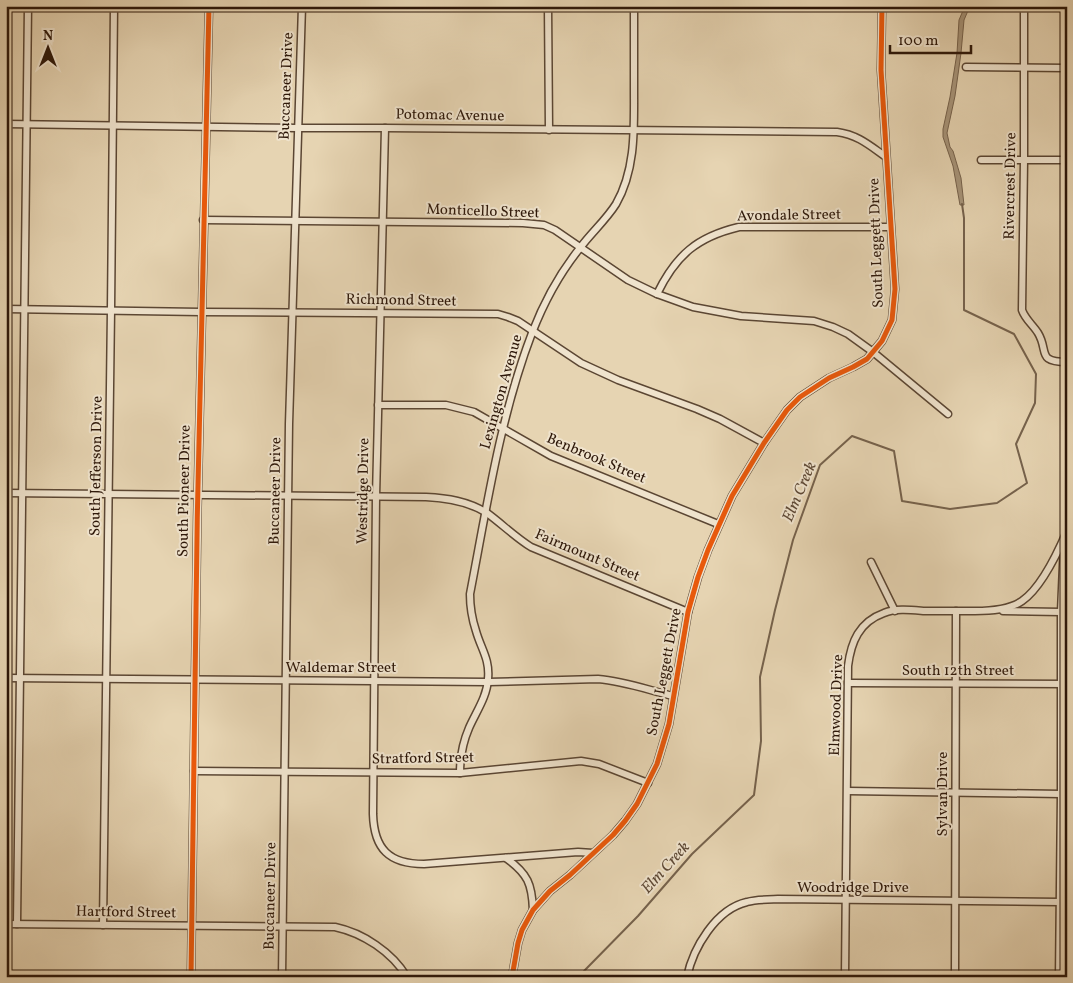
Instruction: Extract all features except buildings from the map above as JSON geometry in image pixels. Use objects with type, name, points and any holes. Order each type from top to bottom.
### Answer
[{"type":"street","points":[[17,924],[28,6]]},
{"type":"street","name":"South Jefferson Drive","points":[[103,925],[114,6]]},
{"type":"street","name":"South Pioneer Drive","points":[[191,977],[197,495],[209,6]]},
{"type":"street","name":"Buccaneer Drive","points":[[282,977],[289,424],[302,6]]},
{"type":"street","points":[[548,6],[549,130]]},
{"type":"street","name":"Lexington Avenue","points":[[460,773],[460,762],[468,730],[483,701],[488,682],[487,660],[485,651],[476,633],[471,613],[470,594],[502,428],[518,369],[546,298],[560,274],[611,211],[622,191],[630,165],[634,130],[634,6]]},
{"type":"street","name":"South Leggett Drive","points":[[512,977],[522,930],[533,910],[550,891],[613,835],[637,804],[657,764],[669,724],[688,612],[698,577],[718,524],[732,496],[764,443],[787,410],[800,397],[829,378],[853,368],[867,359],[882,341],[892,320],[895,289],[882,76],[882,6]]},
{"type":"street","name":"Rivercrest Drive","points":[[1024,6],[1022,310],[1040,337],[1044,354],[1051,361],[1067,362]]},
{"type":"street","points":[[966,68],[1067,68]]},
{"type":"street","name":"Potomac Avenue","points":[[6,124],[837,132],[849,133],[863,140],[886,157]]},
{"type":"street","name":"Westridge Drive","points":[[385,128],[376,496],[373,825],[377,839],[384,851],[399,861],[424,864],[506,858]]},
{"type":"street","points":[[981,160],[1067,160]]},
{"type":"street","name":"Monticello Street","points":[[203,220],[523,223],[544,225],[555,230],[628,280],[657,294],[693,307],[741,316],[814,321],[848,334],[873,352],[948,414]]},
{"type":"street","name":"Avondale Street","points":[[657,294],[674,264],[697,243],[724,230],[739,227],[890,228]]},
{"type":"street","name":"Richmond Street","points":[[6,309],[498,314],[508,317],[532,331],[581,363],[618,380],[720,419],[764,443]]},
{"type":"street","name":"Benbrook Street","points":[[378,405],[446,405],[474,412],[550,456],[718,524]]},
{"type":"street","name":"Fairmount Street","points":[[6,493],[451,498],[485,512],[531,547],[688,612]]},
{"type":"street","name":"Elmwood Drive","points":[[846,977],[848,666],[852,645],[860,630],[871,619],[885,612],[990,611],[1009,607],[1022,601],[1038,585],[1065,538],[1067,531]]},
{"type":"street","points":[[1059,977],[1060,902],[1064,859],[1061,794],[1064,684],[1061,612],[1065,538]]},
{"type":"street","points":[[871,562],[895,611]]},
{"type":"street","name":"Sylvan Drive","points":[[955,977],[956,611]]},
{"type":"street","points":[[990,611],[1061,612]]},
{"type":"street","name":"Waldemar Street","points":[[6,678],[195,678],[488,682],[598,679],[611,680],[673,696]]},
{"type":"street","name":"South 12th Street","points":[[849,683],[1064,684]]},
{"type":"street","name":"Stratford Street","points":[[194,771],[460,773],[581,761],[599,764],[648,783]]},
{"type":"street","points":[[848,792],[1061,794]]},
{"type":"street","points":[[506,858],[578,852],[593,853]]},
{"type":"street","points":[[506,858],[522,870],[526,876],[532,893],[533,910]]},
{"type":"street","name":"Woodridge Drive","points":[[687,977],[693,956],[711,927],[723,915],[745,902],[760,900],[1060,902]]},
{"type":"street","name":"Hartford Street","points":[[6,924],[335,927],[355,933],[376,946],[390,957],[407,977]]},
{"type":"shaded area","points":[[965,6],[970,6],[964,20],[955,96],[947,133],[961,178],[964,205],[960,205],[953,166],[943,137],[943,129],[957,53],[959,20]]},
{"type":"waterway","name":"Elm Creek","points":[[584,977],[584,971],[638,916],[692,854],[754,795],[761,741],[760,677],[793,540],[820,465],[852,436],[894,451],[902,501],[950,509],[997,503],[1027,483],[1016,444],[1035,403],[1036,374],[1014,334],[964,310],[964,218],[962,204]]},
{"type":"cycle path","points":[[191,977],[198,492],[209,6]]},
{"type":"cycle path","points":[[512,977],[522,930],[533,910],[550,891],[613,835],[625,821],[637,804],[657,764],[669,724],[688,612],[708,550],[732,496],[764,443],[787,410],[800,397],[829,378],[867,359],[882,341],[892,320],[895,289],[881,70],[882,6]]}]
